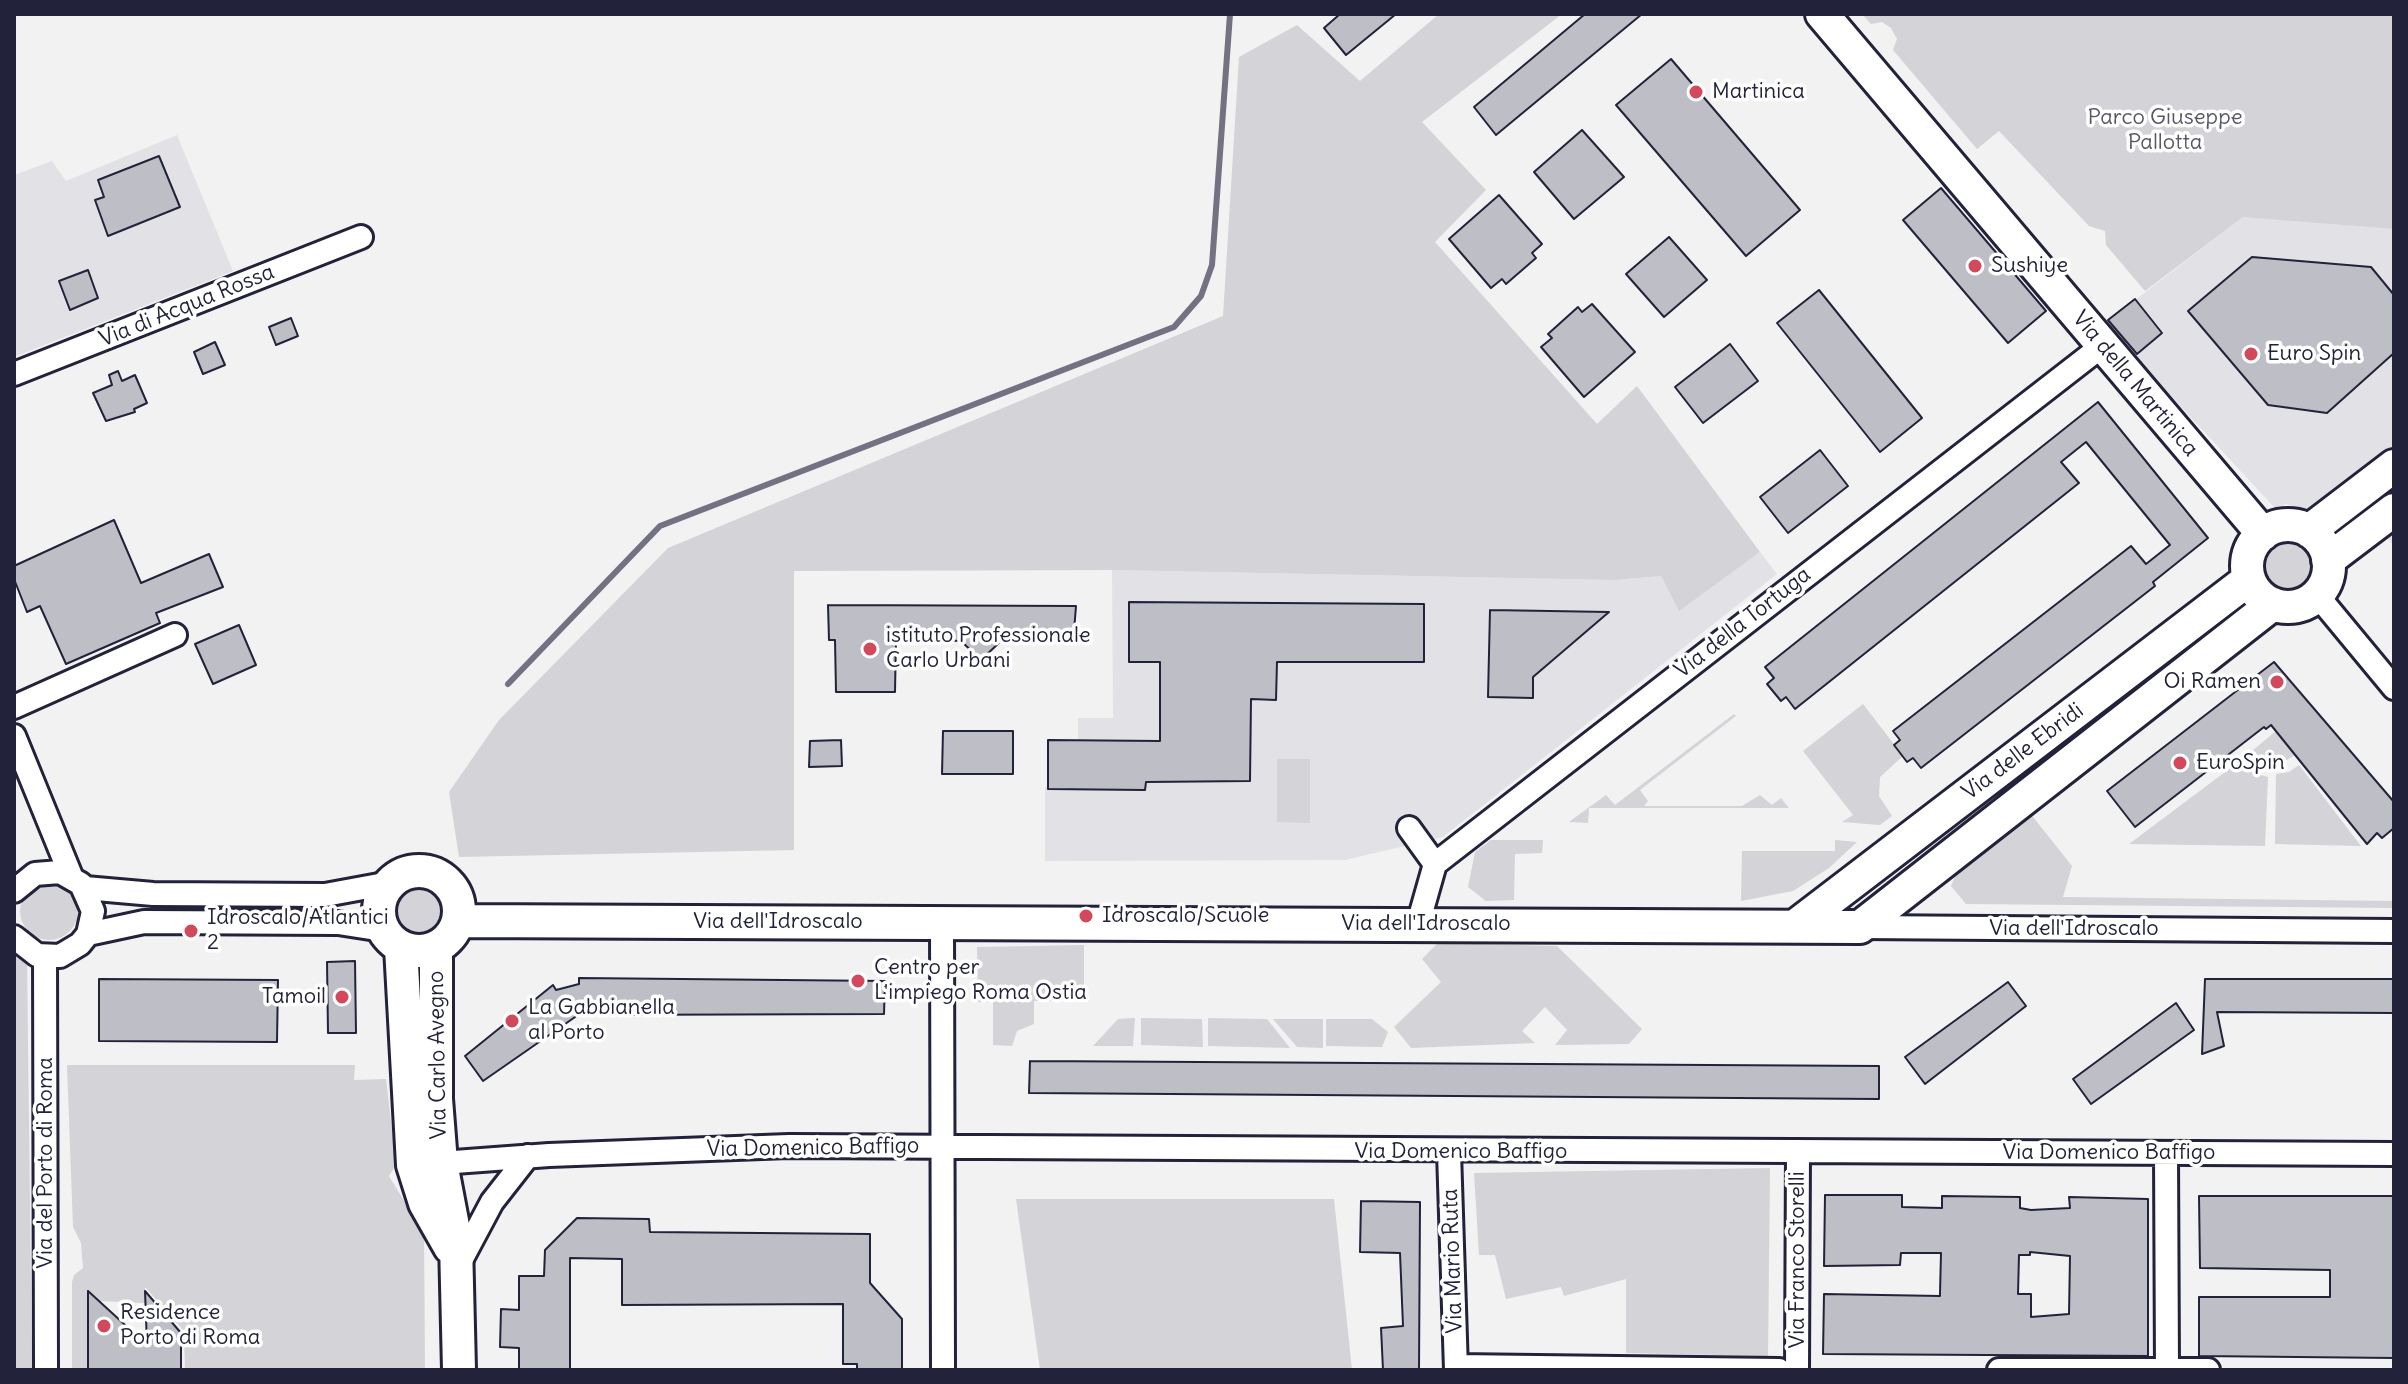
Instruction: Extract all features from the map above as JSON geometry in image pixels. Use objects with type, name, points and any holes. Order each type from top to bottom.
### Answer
[{"type":"street","name":"Via della Martinica","points":[[1822,14],[2263,534]]},
{"type":"street","name":"Via di Acqua Rossa","points":[[14,374],[361,237]]},
{"type":"street","name":"Via della Tortuga","points":[[1435,864],[2102,346]]},
{"type":"street","points":[[2309,531],[2394,466]]},
{"type":"street","points":[[2328,560],[2394,510]]},
{"type":"street","points":[[2285,525],[2309,531],[2322,543],[2328,560],[2327,579],[2317,595],[2296,606],[2273,604],[2258,594],[2249,579],[2250,551],[2263,534],[2285,525]]},
{"type":"street","name":"Via delle Ebridi","points":[[1798,924],[2249,579]]},
{"type":"street","points":[[2317,595],[2394,688]]},
{"type":"street","name":"Via delle Ebridi","points":[[1860,927],[2273,604]]},
{"type":"street","points":[[14,707],[175,635]]},
{"type":"street","points":[[2084,705],[2107,734]]},
{"type":"street","points":[[14,736],[93,911],[88,934]]},
{"type":"street","points":[[1409,828],[1435,864],[1418,924]]},
{"type":"street","points":[[1920,831],[1944,861]]},
{"type":"street","points":[[14,891],[28,877],[41,872],[78,882],[153,894],[325,895],[390,883],[416,871],[441,877],[456,895],[458,921],[451,936],[436,947],[417,951],[392,938],[326,922],[144,922],[88,934],[68,953],[45,956],[29,952],[14,937]]},
{"type":"street","points":[[390,883],[379,907],[392,938]]},
{"type":"street","name":"Via dell'Idroscalo","points":[[458,921],[1798,924],[2394,931]]},
{"type":"street","points":[[942,922],[943,1370]]},
{"type":"street","name":"Via Carlo Avegno","points":[[392,938],[426,1158],[452,1210],[458,1265],[459,1370]]},
{"type":"street","name":"Via Carlo Avegno","points":[[426,1158],[435,1074],[436,947]]},
{"type":"street","name":"Via del Porto di Roma","points":[[45,956],[46,1370]]},
{"type":"street","name":"Via Domenico Baffigo","points":[[426,1158],[789,1146],[1449,1152],[2394,1154]]},
{"type":"street","name":"Via Franco Storelli","points":[[1797,1370],[1798,1151]]},
{"type":"street","name":"Via Mario Ruta","points":[[1449,1152],[1456,1368]]},
{"type":"street","points":[[2166,1153],[2167,1370]]},
{"type":"street","points":[[458,1265],[492,1202],[528,1156]]},
{"type":"street","points":[[1456,1368],[1779,1370]]},
{"type":"street","points":[[1999,1370],[2208,1370]]},
{"type":"shaded area","points":[[177,135],[233,271],[14,357],[14,175],[52,161],[66,181]]},
{"type":"shaded area","points":[[2244,216],[2394,229],[2394,546],[2382,532],[2286,504],[2275,508],[2104,324]]},
{"type":"shaded area","points":[[1760,552],[1777,574],[1443,837],[1345,860],[1045,861],[1045,787],[1060,786],[1078,740],[1078,718],[1113,718],[1112,570],[1614,580],[1661,576],[1679,610]]},
{"type":"green space","points":[[1439,14],[1562,14],[1422,122],[1486,190],[1435,242],[1597,424],[1637,386],[1760,552],[1679,611],[1661,576],[1614,580],[1112,570],[794,571],[794,850],[459,857],[449,792],[499,720],[668,548],[1223,316],[1239,57],[1297,25],[1360,81]]},
{"type":"green space","name":"Parco Giuseppe Pallotta","points":[[1862,14],[2394,14],[2394,229],[2243,217],[2145,291],[2106,245],[2105,231],[2089,226],[1999,131],[1977,149],[1893,50],[1897,39],[1891,28],[1882,22],[1871,24]]},
{"type":"green space","points":[[2288,540],[2306,548],[2314,566],[2306,584],[2288,592],[2270,584],[2262,566],[2270,548]]},
{"type":"green space","points":[[1863,704],[1903,756],[1880,777],[1879,796],[1892,816],[1880,825],[1842,822],[1853,815],[1803,751]]},
{"type":"green space","points":[[1734,714],[1736,716],[1640,790],[1648,801],[1644,806],[1742,806],[1760,795],[1772,805],[1781,798],[1789,808],[1589,808],[1588,823],[1569,822],[1606,795],[1615,805]]},
{"type":"green space","points":[[2276,731],[2295,755],[2285,761],[2268,762],[2252,751]]},
{"type":"green space","points":[[1277,759],[1310,759],[1310,823],[1277,822]]},
{"type":"green space","points":[[2241,760],[2257,774],[2268,777],[2265,846],[2129,844]]},
{"type":"green space","points":[[2299,765],[2361,846],[2275,844],[2276,774],[2289,772]]},
{"type":"green space","points":[[2029,812],[2072,866],[2063,897],[2394,901],[2394,908],[1966,904],[1951,886],[1958,870]]},
{"type":"green space","points":[[1491,840],[1543,840],[1542,853],[1515,854],[1514,900],[1486,901],[1468,887],[1475,852]]},
{"type":"green space","points":[[1835,840],[1857,842],[1829,868],[1793,891],[1741,901],[1742,851],[1835,851]]},
{"type":"green space","points":[[49,882],[70,890],[78,911],[70,932],[49,940],[28,932],[20,911],[28,890]]},
{"type":"green space","points":[[418,885],[437,893],[445,912],[437,931],[418,939],[399,931],[391,912],[399,893]]},
{"type":"green space","points":[[1438,943],[1557,946],[1642,1029],[1629,1044],[1555,1045],[1567,1030],[1545,1007],[1522,1031],[1535,1043],[1411,1048],[1394,1027],[1441,982],[1422,959]]},
{"type":"green space","points":[[1084,945],[1084,1000],[1034,1001],[1034,1024],[1017,1031],[1012,1046],[993,1045],[993,1002],[978,1002],[977,947]]},
{"type":"green space","points":[[14,951],[27,960],[32,1370],[14,1370]]},
{"type":"green space","points":[[1135,1018],[1133,1046],[1093,1046],[1118,1019]]},
{"type":"green space","points":[[1141,1018],[1202,1019],[1203,1047],[1141,1045]]},
{"type":"green space","points":[[1208,1018],[1267,1019],[1290,1048],[1208,1046]]},
{"type":"green space","points":[[1273,1019],[1323,1019],[1323,1048],[1297,1047]]},
{"type":"green space","points":[[1326,1019],[1372,1019],[1388,1032],[1382,1047],[1326,1046]]},
{"type":"green space","points":[[67,1065],[355,1065],[354,1080],[386,1079],[396,1165],[389,1176],[424,1234],[425,1370],[185,1370],[184,1331],[145,1287],[145,1303],[99,1301],[88,1292],[88,1370],[72,1370],[72,1282],[74,1275],[83,1268],[81,1243],[73,1227]]},
{"type":"green space","points":[[1770,1168],[1768,1356],[1626,1353],[1626,1279],[1564,1296],[1561,1287],[1506,1299],[1495,1255],[1479,1255],[1474,1173]]},
{"type":"green space","points":[[1016,1199],[1334,1199],[1352,1370],[1040,1370]]},
{"type":"building","points":[[1340,14],[1396,14],[1346,55],[1324,28]]},
{"type":"building","points":[[1585,14],[1642,14],[1496,135],[1474,107]]},
{"type":"building","points":[[1671,59],[1800,210],[1746,256],[1616,105]]},
{"type":"building","points":[[1582,130],[1624,177],[1574,219],[1534,172]]},
{"type":"building","points":[[159,156],[180,207],[108,236],[95,200],[104,197],[98,180]]},
{"type":"building","name":"Sushiye","points":[[1941,188],[2046,311],[2008,343],[1903,220]]},
{"type":"building","points":[[1499,195],[1542,244],[1532,253],[1536,258],[1506,284],[1502,279],[1491,288],[1449,239]]},
{"type":"building","points":[[1669,237],[1707,280],[1664,317],[1626,274]]},
{"type":"building","points":[[2252,257],[2371,267],[2394,295],[2394,353],[2327,413],[2268,405],[2188,311]]},
{"type":"building","points":[[88,270],[98,298],[70,310],[59,281]]},
{"type":"building","points":[[1819,290],[1922,418],[1880,452],[1777,323]]},
{"type":"building","points":[[2135,299],[2162,333],[2137,354],[2108,320]]},
{"type":"building","points":[[1592,304],[1635,352],[1584,397],[1541,347],[1552,338],[1548,334],[1578,307],[1582,312]]},
{"type":"building","points":[[291,318],[298,336],[276,345],[269,327]]},
{"type":"building","points":[[215,342],[225,365],[203,374],[194,352]]},
{"type":"building","points":[[1730,344],[1758,381],[1703,423],[1675,387]]},
{"type":"building","points":[[118,371],[122,381],[135,375],[147,403],[134,409],[135,412],[106,421],[93,393],[112,385],[109,375]]},
{"type":"building","points":[[2098,402],[2208,538],[2153,582],[2155,586],[1921,768],[1913,758],[1907,762],[1894,745],[1900,740],[1893,731],[2131,546],[2146,564],[2170,545],[2086,442],[2061,462],[2079,483],[1795,709],[1786,697],[1781,701],[1767,684],[1774,678],[1765,667]]},
{"type":"building","points":[[1820,450],[1848,486],[1788,533],[1760,497]]},
{"type":"building","points":[[114,520],[141,583],[209,554],[223,587],[156,613],[160,623],[66,664],[40,606],[27,612],[14,579],[14,566]]},
{"type":"building","points":[[1129,602],[1424,604],[1424,662],[1277,662],[1276,700],[1251,699],[1250,781],[1146,782],[1145,790],[1048,789],[1048,740],[1160,741],[1160,662],[1129,662]]},
{"type":"building","name":"istituto Professionale Carlo Urbani","points":[[828,605],[1076,606],[1074,631],[1066,631],[1065,640],[1002,640],[981,660],[961,641],[896,638],[895,692],[836,692],[835,640],[829,640]]},
{"type":"building","points":[[1490,610],[1609,612],[1533,677],[1533,698],[1488,697]]},
{"type":"building","points":[[239,625],[256,665],[213,684],[195,644]]},
{"type":"building","points":[[2274,662],[2394,802],[2394,828],[2382,838],[2377,833],[2367,844],[2271,725],[2266,729],[2264,727],[2135,827],[2107,791]]},
{"type":"building","name":"istituto Professionale Carlo Urbani","points":[[943,731],[1013,731],[1013,774],[942,774]]},
{"type":"building","points":[[841,740],[842,766],[809,767],[810,741]]},
{"type":"building","name":"Tamoil","points":[[355,961],[356,1033],[328,1033],[327,962]]},
{"type":"building","points":[[579,978],[885,981],[884,1014],[578,1015],[483,1081],[465,1056],[553,985],[556,990],[579,984]]},
{"type":"building","points":[[99,979],[278,980],[277,1042],[99,1041]]},
{"type":"building","points":[[2205,979],[2394,979],[2394,1013],[2217,1012],[2224,1046],[2202,1054]]},
{"type":"building","points":[[2008,982],[2026,1006],[1925,1084],[1905,1057]]},
{"type":"building","points":[[2176,1003],[2194,1030],[2091,1104],[2073,1079]]},
{"type":"building","points":[[1030,1061],[1879,1066],[1879,1099],[1029,1093]]},
{"type":"building","points":[[1825,1195],[1902,1195],[1902,1207],[1942,1208],[1942,1196],[2020,1197],[2020,1208],[2031,1210],[2070,1208],[2069,1197],[2148,1199],[2148,1356],[1823,1354],[1824,1294],[1940,1296],[1941,1253],[1901,1253],[1900,1265],[1824,1266]],"holes":[[[2030,1252],[2070,1256],[2069,1314],[2031,1317],[2031,1294],[2018,1294],[2019,1255],[2030,1255]]]},
{"type":"building","points":[[2199,1196],[2394,1196],[2394,1358],[2199,1356],[2199,1297],[2330,1297],[2330,1270],[2200,1268]]},
{"type":"building","points":[[1361,1201],[1420,1202],[1419,1370],[1383,1370],[1381,1328],[1403,1326],[1400,1253],[1360,1252]]},
{"type":"building","points":[[577,1218],[649,1219],[650,1232],[870,1234],[870,1283],[902,1319],[902,1370],[857,1370],[857,1364],[843,1364],[843,1304],[622,1305],[622,1259],[570,1258],[570,1370],[519,1370],[519,1348],[500,1347],[501,1309],[519,1310],[519,1276],[544,1276],[545,1250]]},
{"type":"building","name":"Residence Porto di Roma","points":[[88,1291],[147,1345],[145,1291],[181,1333],[181,1370],[88,1370]]},
{"type":"waterway","points":[[508,684],[660,526],[1174,327],[1201,296],[1212,265],[1230,14]]},
{"type":"place","name":"Martinica","points":[[1696,92]]},
{"type":"place","name":"Sushiye","points":[[1975,266]]},
{"type":"place","name":"Euro Spin","points":[[2251,354]]},
{"type":"place","name":"istituto Professionale Carlo Urbani","points":[[870,649]]},
{"type":"place","name":"Oi Ramen","points":[[2277,682]]},
{"type":"place","name":"EuroSpin","points":[[2180,763]]},
{"type":"place","name":"Idroscalo/Scuole","points":[[1086,916]]},
{"type":"place","name":"Idroscalo/Atlantici 2","points":[[191,931]]},
{"type":"place","name":"Centro per L'impiego Roma Ostia","points":[[858,981]]},
{"type":"place","name":"Tamoil","points":[[342,997]]},
{"type":"place","name":"La Gabbianella al Porto","points":[[512,1021]]},
{"type":"place","name":"Residence Porto di Roma","points":[[104,1326]]}]
